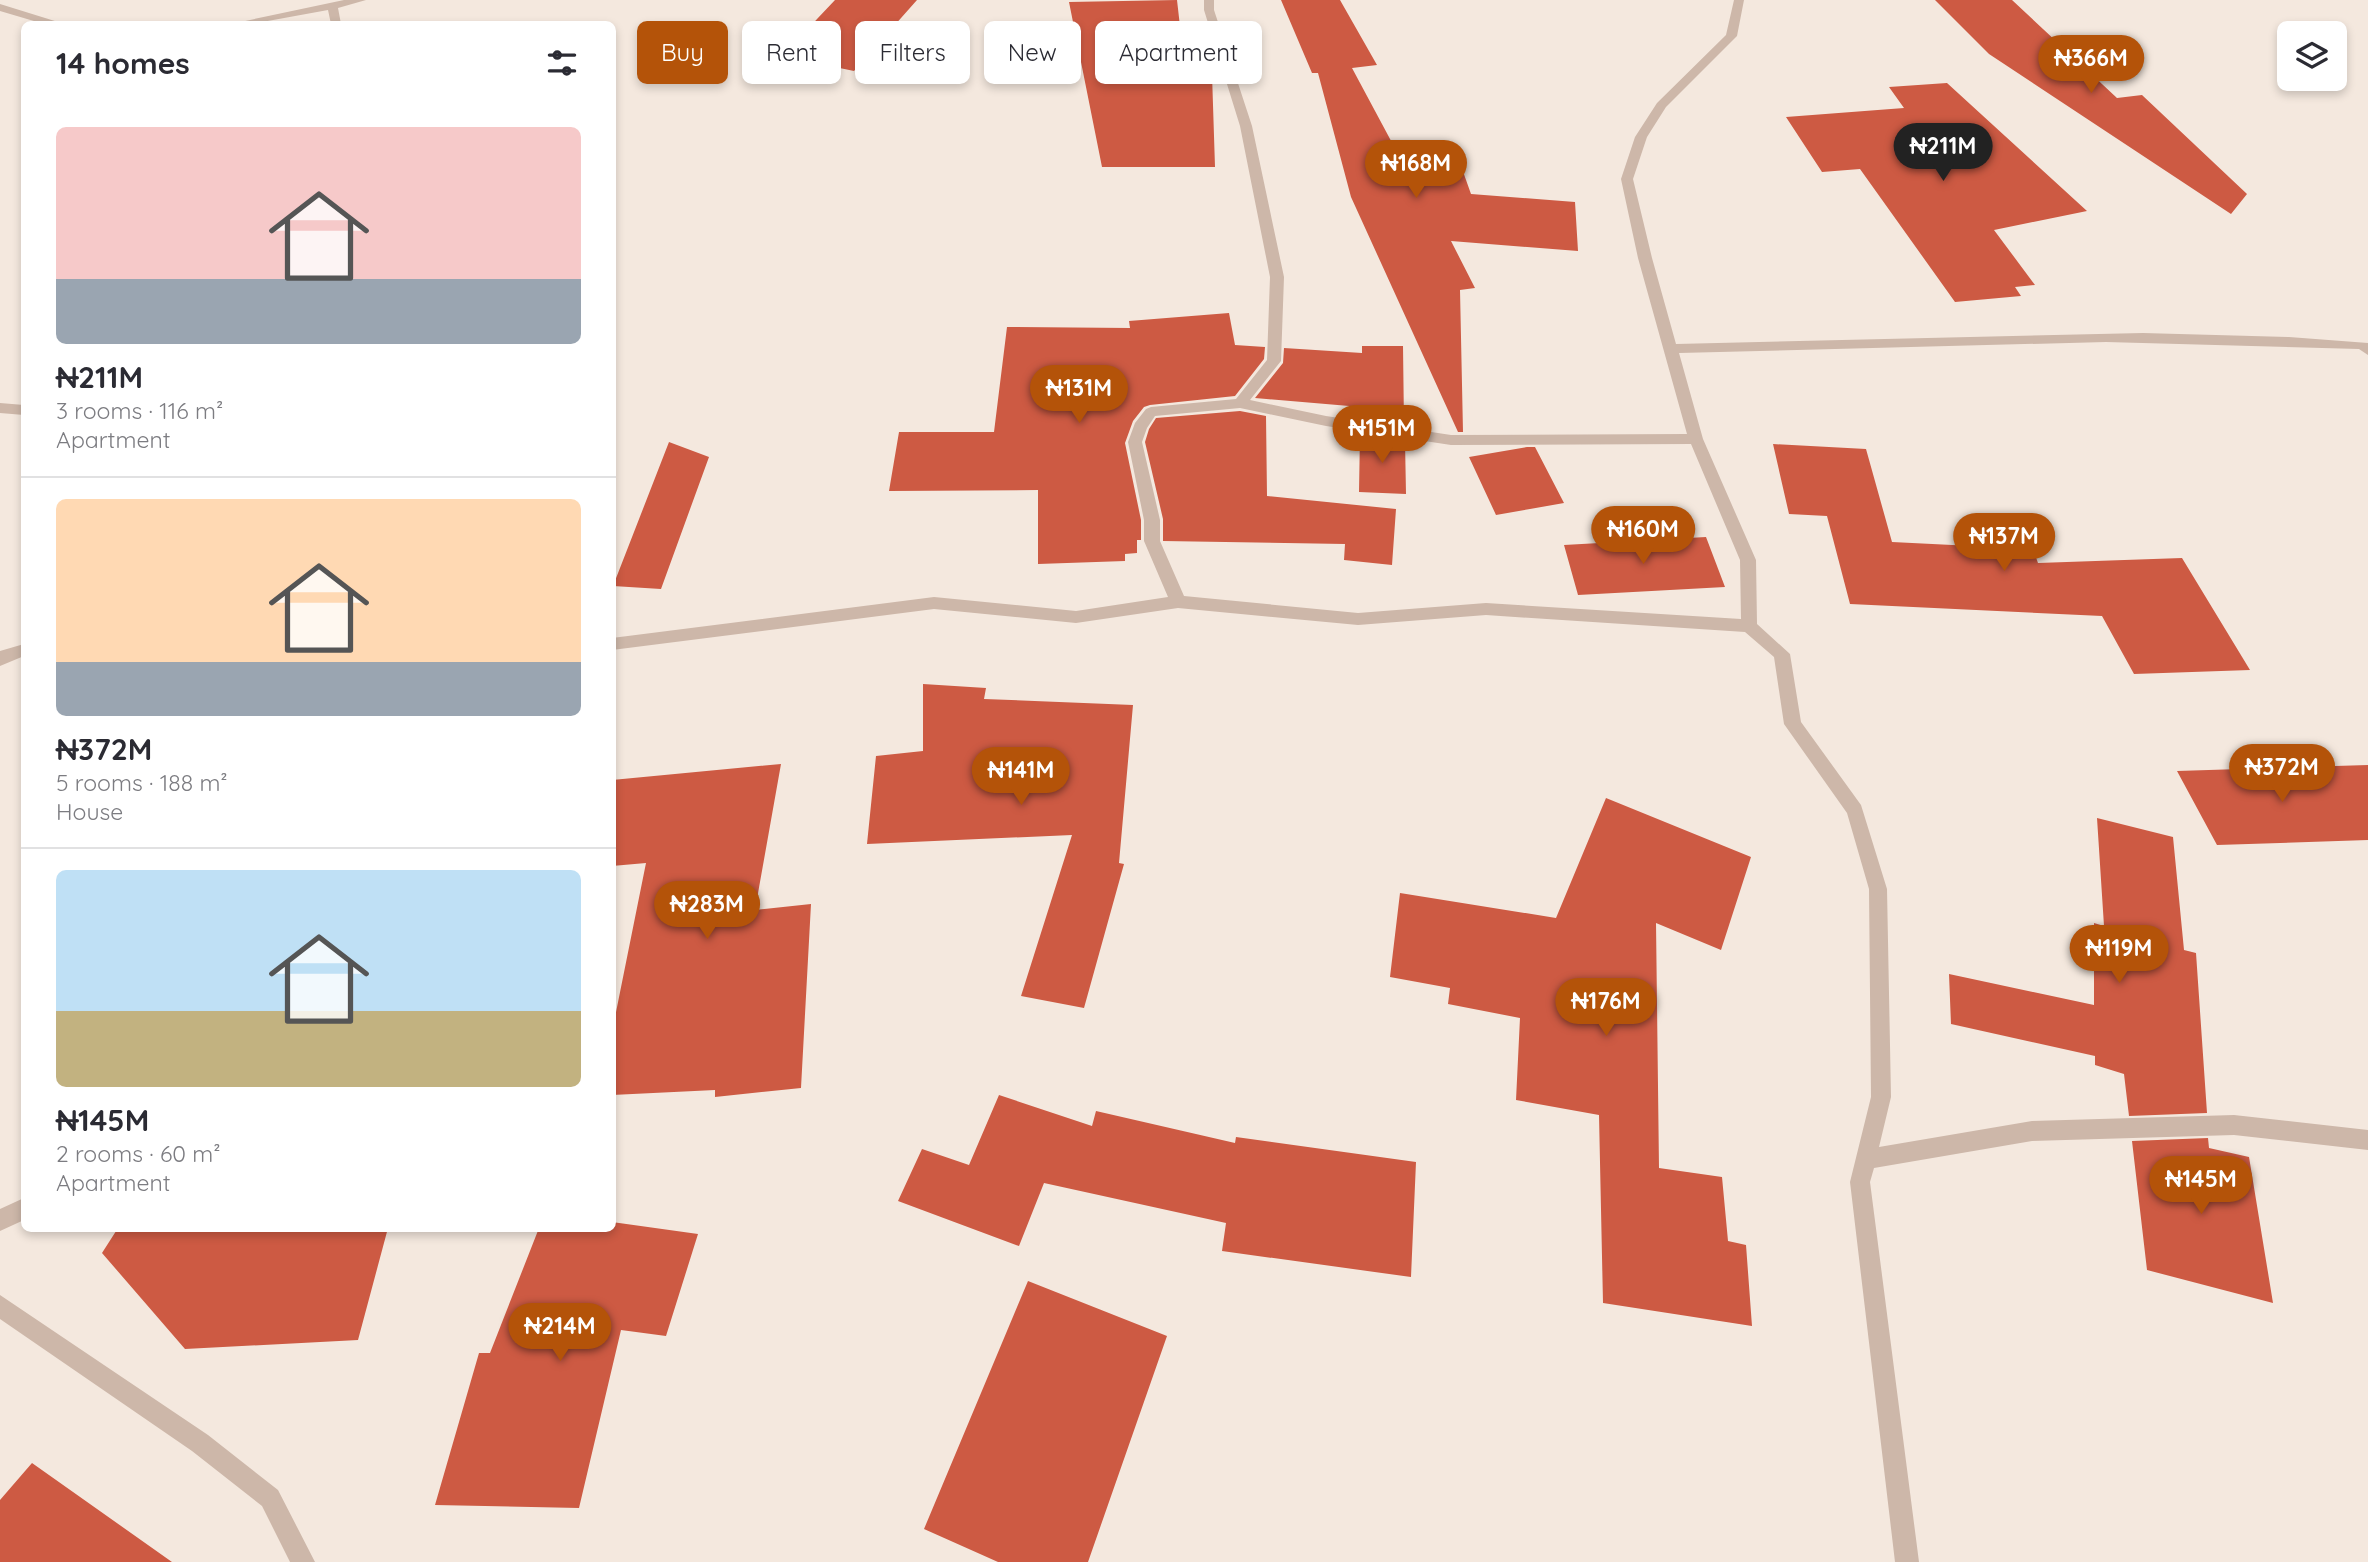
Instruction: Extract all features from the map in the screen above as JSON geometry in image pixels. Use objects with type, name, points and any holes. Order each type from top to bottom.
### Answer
[{"type":"street","points":[[252,21],[361,0]]},
{"type":"street","points":[[1209,0],[1246,126],[1277,277],[1274,360],[1240,403]]},
{"type":"street","points":[[1739,0],[1731,36],[1661,105],[1641,137],[1627,178],[1645,258],[1696,439],[1748,560],[1749,626]]},
{"type":"street","points":[[332,5],[335,21]]},
{"type":"street","points":[[0,8],[44,21]]},
{"type":"street","points":[[1671,349],[1859,346],[2071,338],[2225,338],[2362,345],[2368,350]]},
{"type":"street","points":[[1178,602],[1153,541],[1152,520],[1135,442],[1140,428],[1151,412],[1240,403],[1326,421],[1451,440],[1696,439]]},
{"type":"street","points":[[0,408],[21,410]]},
{"type":"street","points":[[616,643],[934,603],[1076,617],[1178,602],[1358,619],[1486,609],[1749,626],[1782,654],[1793,724],[1854,810],[1878,888],[1881,1097],[1860,1182],[1907,1562]]},
{"type":"street","points":[[0,660],[8,654],[21,651]]},
{"type":"street","points":[[1867,1159],[2045,1131],[2234,1125],[2368,1140]]},
{"type":"street","points":[[0,1220],[21,1210]]},
{"type":"street","points":[[0,1306],[200,1443],[270,1498],[303,1562]]},
{"type":"building","points":[[835,0],[917,0],[898,21],[855,21],[854,71],[841,68],[841,21],[815,21]]},
{"type":"building","points":[[1177,0],[1179,21],[1095,21],[1095,84],[1212,84],[1215,167],[1102,167],[1081,62],[1081,21],[1073,21],[1069,2]]},
{"type":"building","points":[[1281,0],[1340,0],[1377,65],[1352,68],[1397,152],[1455,149],[1471,194],[1575,202],[1578,251],[1451,241],[1475,288],[1460,290],[1463,432],[1458,432],[1351,197],[1318,73],[1312,73]]},
{"type":"building","points":[[1935,0],[2012,0],[2117,98],[2142,95],[2247,194],[2231,214],[1989,54]]},
{"type":"building","points":[[1947,83],[2087,211],[1994,230],[2035,285],[2015,287],[2021,296],[1955,302],[1860,169],[1822,172],[1786,117],[1904,108],[1889,87]]},
{"type":"building","points":[[1229,313],[1235,345],[1265,347],[1264,359],[1235,396],[1150,405],[1144,407],[1133,421],[1125,443],[1141,520],[1141,540],[1137,540],[1137,553],[1125,554],[1125,561],[1038,564],[1038,490],[889,491],[899,432],[994,432],[1007,327],[1130,328],[1129,321]]},
{"type":"building","points":[[1362,346],[1403,346],[1404,425],[1361,419],[1361,407],[1255,398],[1283,363],[1284,348],[1362,353]]},
{"type":"building","points":[[1240,411],[1266,416],[1267,496],[1396,509],[1392,565],[1344,560],[1345,544],[1163,541],[1163,519],[1145,442],[1149,429],[1156,418]]},
{"type":"building","points":[[1360,434],[1405,441],[1406,494],[1359,492]]},
{"type":"building","points":[[669,442],[709,457],[661,589],[616,586],[616,578]]},
{"type":"building","points":[[1773,444],[1866,449],[1892,542],[2033,549],[2038,563],[2182,558],[2250,670],[2134,674],[2102,616],[1850,604],[1827,516],[1789,514]]},
{"type":"building","points":[[1535,447],[1564,503],[1496,515],[1469,457]]},
{"type":"building","points":[[1706,537],[1725,587],[1578,595],[1564,545]]},
{"type":"building","points":[[923,684],[986,688],[984,699],[1133,705],[1119,863],[1124,864],[1084,1008],[1021,996],[1072,835],[867,844],[876,756],[923,751]]},
{"type":"building","points":[[781,764],[755,910],[811,904],[801,1088],[715,1097],[715,1090],[616,1095],[616,1012],[646,863],[616,866],[616,780]]},
{"type":"building","points":[[2368,765],[2368,840],[2217,845],[2177,771]]},
{"type":"building","points":[[1606,798],[1751,857],[1721,950],[1656,923],[1659,1168],[1722,1177],[1728,1241],[1746,1245],[1752,1326],[1603,1303],[1599,1115],[1516,1100],[1520,1018],[1448,1004],[1450,988],[1390,977],[1400,893],[1556,918]]},
{"type":"building","points":[[2097,818],[2173,837],[2184,950],[2196,953],[2207,1113],[2129,1116],[2124,1074],[2095,1065],[2095,1056],[1951,1024],[1949,974],[2094,1005],[2094,923],[2104,926]]},
{"type":"building","points":[[999,1095],[1092,1126],[1096,1111],[1235,1143],[1236,1137],[1416,1162],[1411,1277],[1222,1251],[1226,1223],[1044,1183],[1019,1246],[898,1201],[922,1149],[969,1165]]},
{"type":"building","points":[[2208,1138],[2209,1148],[2249,1157],[2273,1303],[2147,1270],[2132,1141]]},
{"type":"building","points":[[616,1223],[698,1234],[666,1336],[621,1330],[579,1508],[435,1505],[479,1353],[490,1353],[537,1232],[616,1232]]},
{"type":"building","points":[[115,1232],[387,1232],[358,1340],[185,1349],[102,1253]]},
{"type":"building","points":[[1028,1281],[1167,1336],[1088,1562],[998,1562],[924,1529]]},
{"type":"building","points":[[32,1463],[172,1562],[0,1562],[0,1500]]}]
